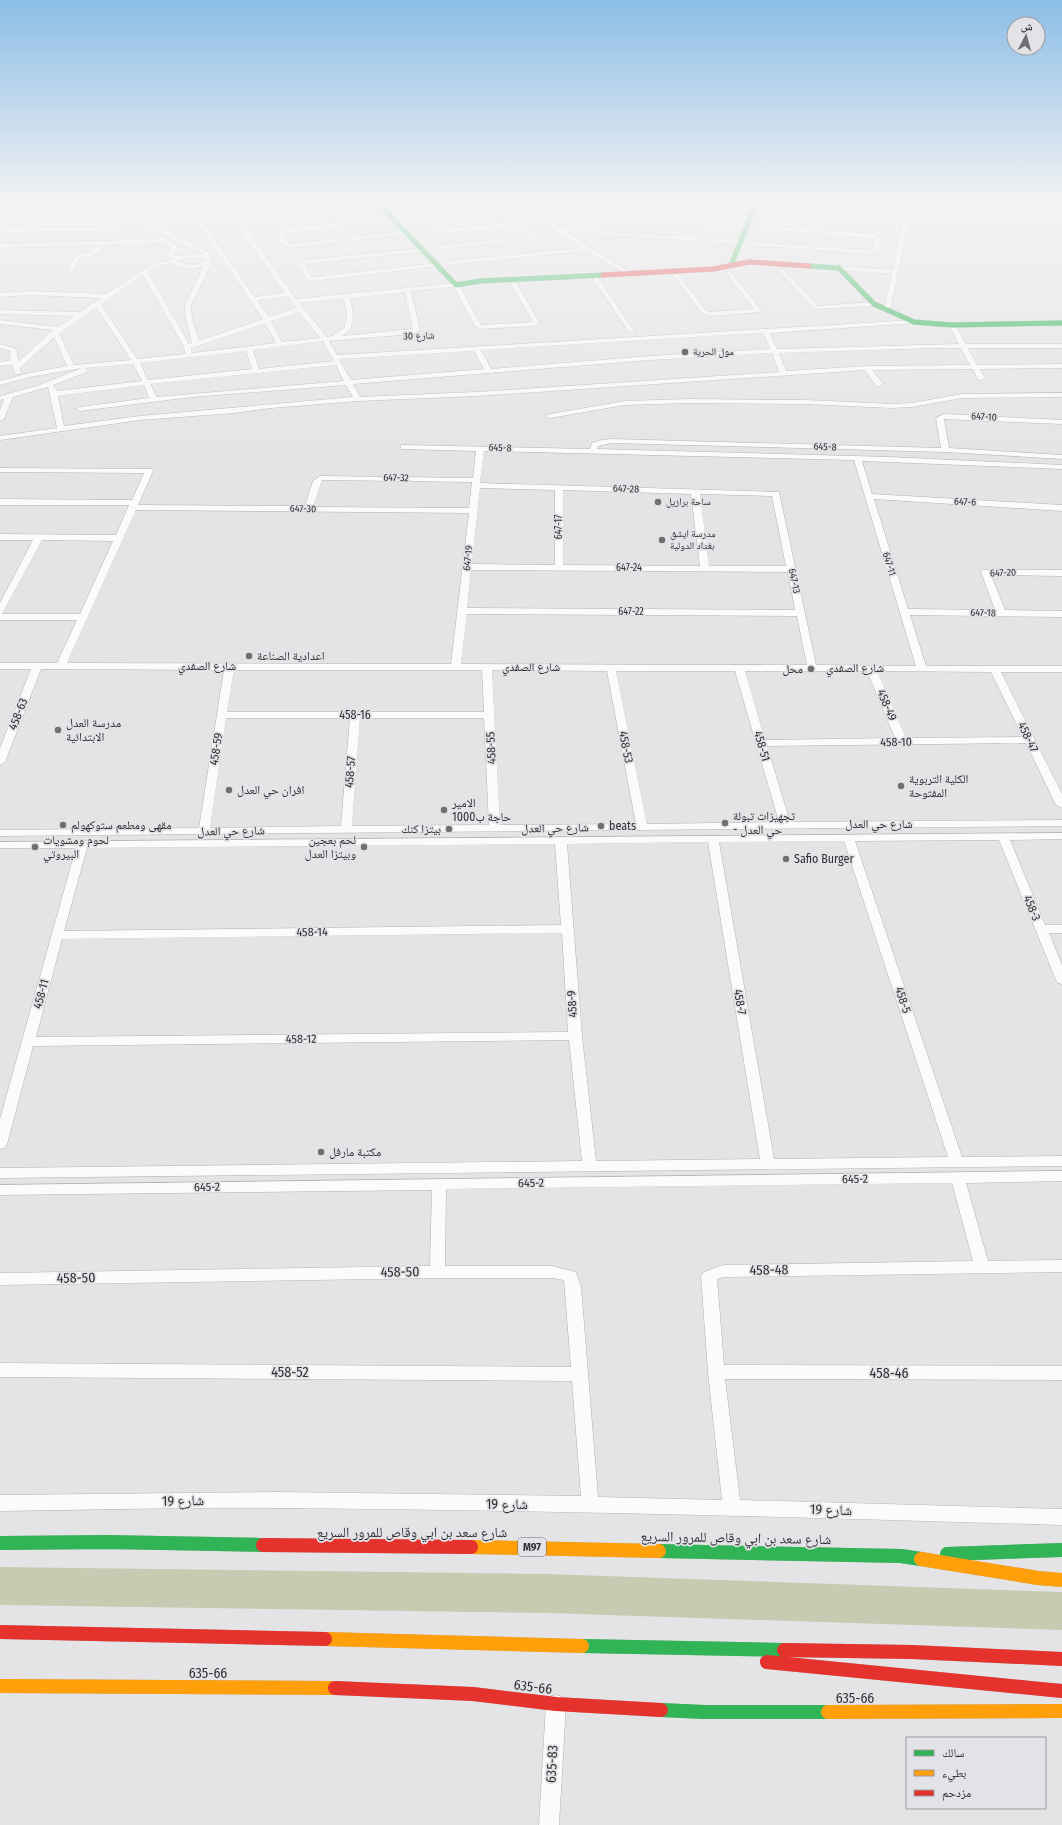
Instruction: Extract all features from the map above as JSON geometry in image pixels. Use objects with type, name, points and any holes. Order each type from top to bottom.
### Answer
[{"type":"main road","points":[[857,286],[874,304],[901,316]]},
{"type":"main road","name":"شارع 30","points":[[901,316],[914,322],[952,325],[1062,323]]},
{"type":"main road","name":"شارع سعد بن ابي وقاص للمرور السريع","points":[[0,1543],[108,1542],[502,1547],[901,1556],[1038,1578],[1062,1580]]},
{"type":"main road","points":[[901,1556],[1062,1550]]},
{"type":"main road","points":[[0,1632],[92,1633],[615,1647],[912,1652],[1062,1659]]},
{"type":"main road","points":[[615,1647],[733,1659]]},
{"type":"main road","points":[[757,1661],[1062,1691]]},
{"type":"main road","name":"635-66","points":[[0,1686],[376,1689],[474,1694],[556,1704],[704,1712],[1062,1711]]},
{"type":"street","points":[[0,364],[16,361],[80,314],[122,286]]},
{"type":"street","points":[[152,286],[187,347],[189,355]]},
{"type":"street","points":[[196,286],[188,305],[189,319],[196,344]]},
{"type":"street","points":[[243,286],[267,320],[280,344]]},
{"type":"street","points":[[284,286],[296,301],[300,309],[325,339],[358,399]]},
{"type":"street","points":[[296,301],[445,286]]},
{"type":"street","points":[[457,286],[478,326],[480,327],[535,324],[536,322],[515,286]]},
{"type":"street","points":[[601,286],[632,332]]},
{"type":"street","points":[[684,286],[704,312],[709,314],[760,311],[742,286]]},
{"type":"street","points":[[796,286],[814,306],[818,308],[874,304]]},
{"type":"street","points":[[887,310],[893,286]]},
{"type":"street","points":[[0,384],[19,378],[71,367],[136,362],[325,339],[416,331],[407,290]]},
{"type":"street","points":[[0,295],[31,293],[107,296]]},
{"type":"street","points":[[252,299],[290,294]]},
{"type":"street","points":[[335,338],[348,328],[350,313],[346,296]]},
{"type":"street","points":[[97,303],[136,362],[147,382],[154,400]]},
{"type":"street","points":[[187,347],[300,309]]},
{"type":"street","points":[[0,312],[80,314]]},
{"type":"street","name":"شارع 30","points":[[335,357],[477,349],[618,336],[632,332],[901,316]]},
{"type":"street","points":[[0,322],[57,331]]},
{"type":"street","name":"شارع 30","points":[[335,357],[473,345],[618,336],[914,322]]},
{"type":"street","points":[[952,325],[977,368],[981,378]]},
{"type":"street","points":[[766,330],[784,374]]},
{"type":"street","points":[[57,331],[71,367]]},
{"type":"street","points":[[0,346],[15,350],[19,378]]},
{"type":"street","points":[[80,409],[192,395],[650,358],[774,351],[963,346],[1062,346]]},
{"type":"street","points":[[249,348],[256,371]]},
{"type":"street","points":[[477,349],[489,371]]},
{"type":"street","points":[[0,356],[16,361]]},
{"type":"street","points":[[54,394],[147,382],[256,371],[335,357]]},
{"type":"street","points":[[0,398],[9,397],[52,384],[92,366]]},
{"type":"street","points":[[0,438],[140,418],[358,399],[477,394],[867,368],[1062,366]]},
{"type":"street","points":[[867,368],[879,384]]},
{"type":"street","points":[[52,384],[61,429]]},
{"type":"street","points":[[550,416],[625,403],[689,401],[789,402],[899,406],[962,396],[1062,395]]},
{"type":"street","points":[[0,419],[9,397]]},
{"type":"street","name":"647-10","points":[[945,450],[940,418],[944,416],[1062,422]]},
{"type":"street","name":"645-8","points":[[593,451],[595,446],[598,444],[612,441],[945,450],[1062,457]]},
{"type":"street","name":"645-8","points":[[404,446],[857,458],[1062,467]]},
{"type":"street","name":"647-19","points":[[456,667],[480,448]]},
{"type":"street","points":[[989,453],[990,463]]},
{"type":"street","name":"647-11","points":[[857,458],[922,669]]},
{"type":"street","points":[[0,470],[149,471],[61,666]]},
{"type":"street","name":"647-32","points":[[308,509],[317,481],[320,478],[328,477],[476,482]]},
{"type":"street","name":"647-28","points":[[476,482],[559,487],[776,494]]},
{"type":"street","name":"647-17","points":[[559,487],[559,567]]},
{"type":"street","points":[[695,491],[705,568]]},
{"type":"street","name":"647-13","points":[[776,494],[812,668]]},
{"type":"street","name":"647-6","points":[[868,496],[1062,508]]},
{"type":"street","name":"647-30","points":[[0,502],[308,509],[473,510]]},
{"type":"street","points":[[0,537],[119,538]]},
{"type":"street","points":[[0,612],[38,537]]},
{"type":"street","name":"647-24","points":[[467,567],[791,569]]},
{"type":"street","name":"647-20","points":[[1001,613],[985,572],[1062,573]]},
{"type":"street","name":"647-22","points":[[462,611],[800,613]]},
{"type":"street","name":"647-18","points":[[904,612],[1062,614]]},
{"type":"street","points":[[0,617],[83,617]]},
{"type":"street","name":"شارع الصفدي","points":[[0,666],[1062,669]]},
{"type":"street","name":"458-63","points":[[0,762],[3,748],[37,666]]},
{"type":"street","name":"458-59","points":[[204,831],[229,666]]},
{"type":"street","name":"458-55","points":[[487,667],[494,828]]},
{"type":"street","name":"458-53","points":[[611,668],[642,826]]},
{"type":"street","name":"458-51","points":[[739,668],[785,825]]},
{"type":"street","name":"458-49","points":[[871,668],[902,742]]},
{"type":"street","name":"458-47","points":[[995,669],[1062,805]]},
{"type":"street","name":"458-16","points":[[221,715],[489,715]]},
{"type":"street","name":"458-57","points":[[346,830],[355,715]]},
{"type":"street","name":"458-10","points":[[761,743],[1030,740]]},
{"type":"street","name":"شارع حي العدل","points":[[0,833],[1062,823]]},
{"type":"street","points":[[405,829],[405,842]]},
{"type":"street","name":"شارع حي العدل","points":[[0,845],[1062,836]]},
{"type":"street","name":"458-3","points":[[1003,837],[1062,980]]},
{"type":"street","name":"458-5","points":[[849,838],[957,1162]]},
{"type":"street","name":"458-7","points":[[713,840],[768,1164]]},
{"type":"street","name":"458-9","points":[[560,841],[575,1036],[590,1167]]},
{"type":"street","name":"458-11","points":[[0,1144],[82,845]]},
{"type":"street","name":"458-14","points":[[57,935],[567,929]]},
{"type":"street","points":[[1041,929],[1062,929]]},
{"type":"street","name":"458-12","points":[[28,1042],[575,1036]]},
{"type":"street","name":"645-2","points":[[0,1173],[1062,1161]]},
{"type":"street","points":[[671,1166],[673,1181]]},
{"type":"street","points":[[252,1187],[256,1169]]},
{"type":"street","name":"645-2","points":[[0,1190],[1062,1176]]},
{"type":"street","points":[[958,1178],[982,1267]]},
{"type":"street","points":[[437,1272],[439,1184]]},
{"type":"street","name":"458-48","points":[[732,1508],[716,1372],[709,1276],[723,1271],[1062,1266]]},
{"type":"street","name":"458-50","points":[[0,1279],[437,1272],[552,1272],[571,1276],[590,1504]]},
{"type":"street","name":"458-52","points":[[0,1370],[579,1374]]},
{"type":"street","name":"458-46","points":[[716,1372],[1062,1374]]},
{"type":"street","name":"شارع 19","points":[[0,1503],[276,1500],[486,1504],[590,1504],[1062,1517]]},
{"type":"street","name":"635-83","points":[[549,1825],[556,1704]]},
{"type":"green space","points":[[0,1567],[547,1574],[1062,1592],[1062,1630],[547,1613],[0,1605]]},
{"type":"traffic: fast","points":[[857,286],[874,304],[914,322],[952,325],[1062,323]]},
{"type":"traffic: fast","points":[[0,1543],[108,1542],[263,1545]]},
{"type":"traffic: fast","points":[[947,1554],[1062,1550]]},
{"type":"traffic: fast","points":[[659,1551],[901,1556],[921,1559]]},
{"type":"traffic: fast","points":[[582,1646],[784,1650]]},
{"type":"traffic: fast","points":[[661,1710],[704,1712],[828,1712]]},
{"type":"traffic: slow","points":[[471,1547],[659,1551]]},
{"type":"traffic: slow","points":[[921,1559],[1038,1578],[1062,1580]]},
{"type":"traffic: slow","points":[[325,1639],[582,1646]]},
{"type":"traffic: slow","points":[[0,1686],[335,1688]]},
{"type":"traffic: slow","points":[[828,1712],[1062,1711]]},
{"type":"traffic: jam","points":[[263,1545],[471,1547]]},
{"type":"traffic: jam","points":[[0,1632],[325,1639]]},
{"type":"traffic: jam","points":[[784,1650],[912,1652],[1062,1659]]},
{"type":"traffic: jam","points":[[767,1662],[1062,1691]]},
{"type":"traffic: jam","points":[[335,1688],[473,1694],[556,1704],[661,1710]]},
{"type":"place","name":"مول الحرية","points":[[685,352]]},
{"type":"place","name":"ساحة برازيل","points":[[658,502]]},
{"type":"place","name":"مدرسة ايشق بغداد الدولية","points":[[662,540]]},
{"type":"place","name":"اعدادية الصناعة","points":[[249,656]]},
{"type":"place","name":"محل","points":[[811,669]]},
{"type":"place","name":"مدرسة العدل الابتدائية","points":[[58,730]]},
{"type":"place","name":"الكلية التربوية المفتوحة","points":[[901,786]]},
{"type":"place","name":"افران حي العدل","points":[[229,790]]},
{"type":"place","name":"الامير حاجة ب1000","points":[[444,810]]},
{"type":"place","name":"تجهيزات تبولة - حي العدل","points":[[725,823]]},
{"type":"place","name":"مقهى ومطعم ستوكهولم","points":[[63,825]]},
{"type":"place","name":"beats","points":[[601,826]]},
{"type":"place","name":"بيتزا كنك","points":[[449,829]]},
{"type":"place","name":"لحوم ومشويات البيروتي","points":[[35,847]]},
{"type":"place","name":"لحم بعجين وبيتزا العدل","points":[[364,847]]},
{"type":"place","name":"Safio Burger","points":[[786,859]]},
{"type":"place","name":"مكتبة مارفل","points":[[321,1152]]}]
